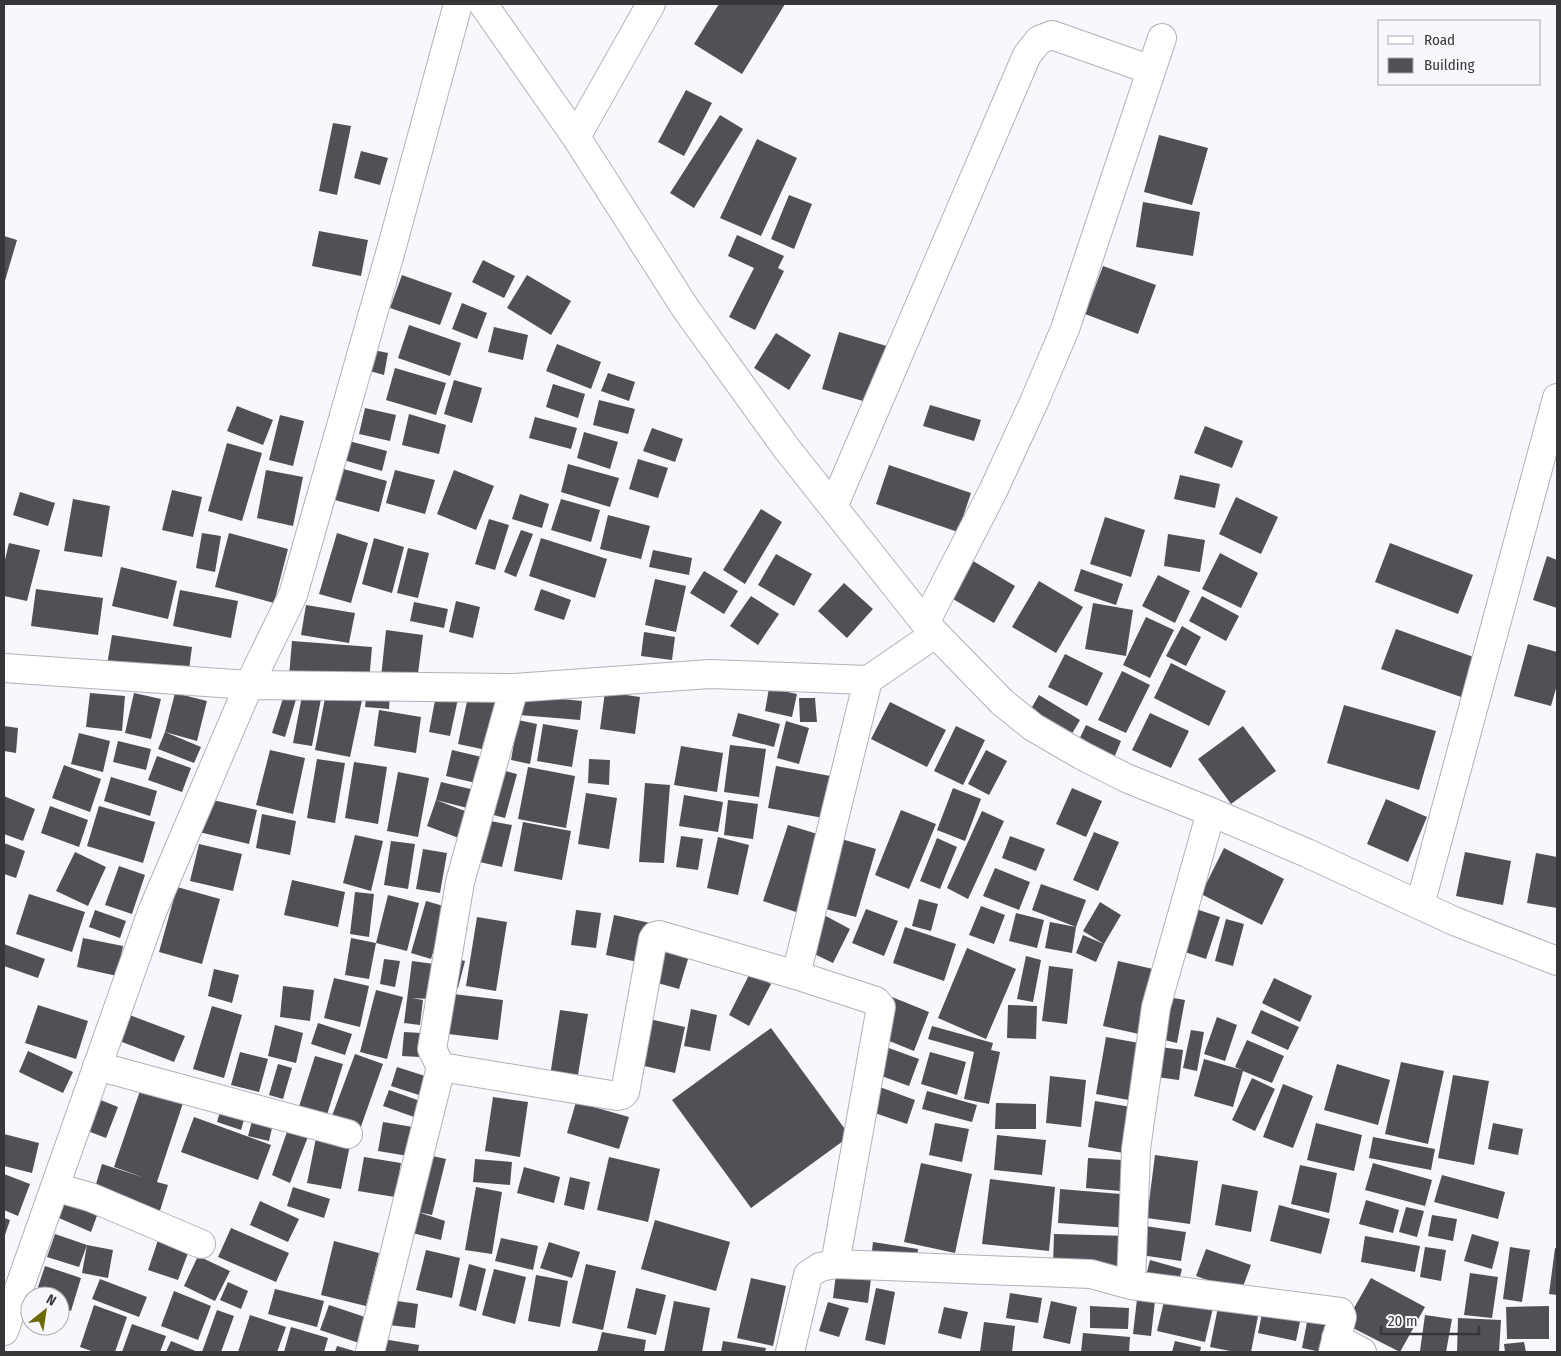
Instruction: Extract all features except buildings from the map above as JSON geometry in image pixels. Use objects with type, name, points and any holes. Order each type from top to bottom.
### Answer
[{"type":"street","points":[[4,1331],[152,912],[249,685],[292,595],[391,250],[458,4]]},
{"type":"street","points":[[483,4],[576,137],[686,309],[786,449],[930,628],[1002,702],[1033,727],[1126,778],[1307,853],[1454,921],[1557,961]]},
{"type":"street","points":[[576,137],[651,4]]},
{"type":"street","points":[[833,507],[1027,55],[1039,40],[1052,35],[1151,70]]},
{"type":"street","points":[[796,975],[868,680],[930,628],[1034,402],[1065,329],[1162,38]]},
{"type":"street","points":[[1420,905],[1557,398]]},
{"type":"street","points":[[4,668],[249,685],[514,688],[710,674],[868,680]]},
{"type":"street","points":[[370,1352],[441,1067],[432,1049],[460,882],[514,688]]},
{"type":"street","points":[[1131,1285],[1136,1149],[1156,1007],[1211,812]]},
{"type":"street","points":[[441,1067],[617,1096],[622,1095],[625,1092],[652,939],[655,936],[796,975],[876,1000],[881,1007],[835,1264]]},
{"type":"street","points":[[97,1066],[348,1134]]},
{"type":"street","points":[[55,1187],[90,1197],[201,1244]]},
{"type":"street","points":[[790,1352],[808,1275],[820,1267],[835,1264],[1090,1274],[1131,1285],[1340,1312],[1342,1317],[1334,1345],[1362,1352]]}]
